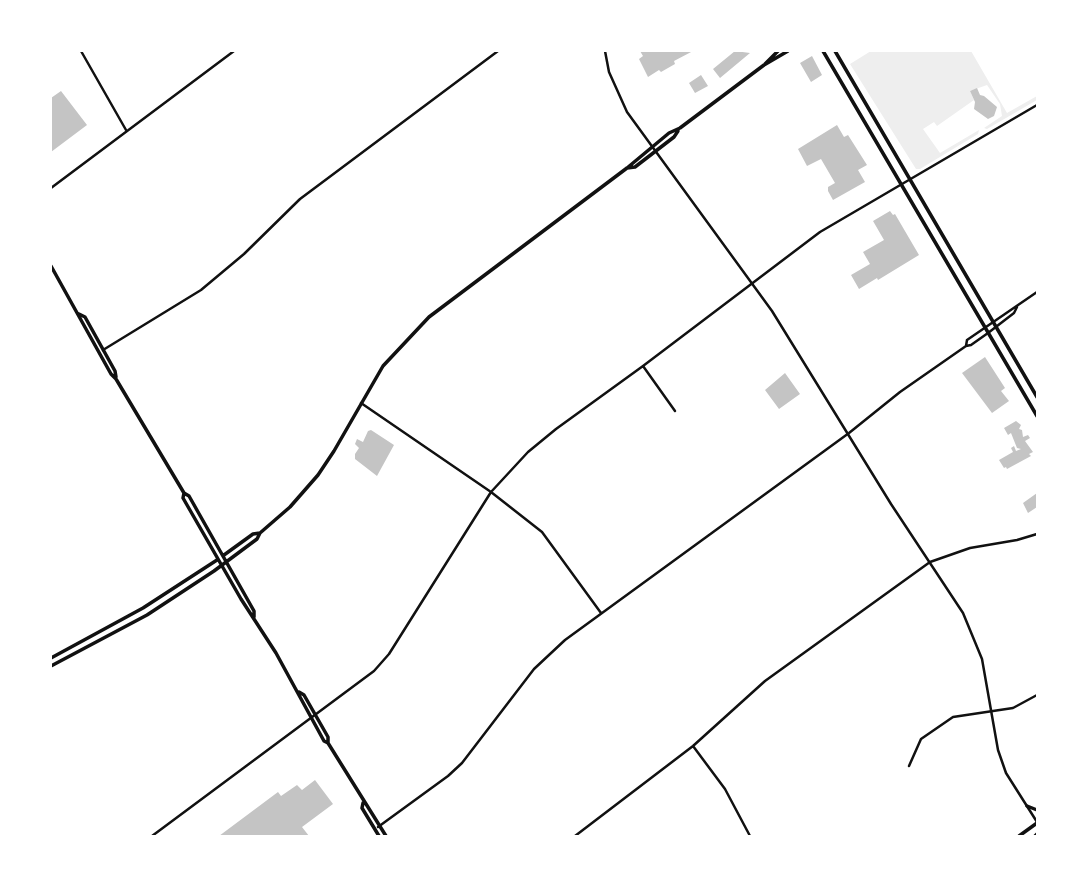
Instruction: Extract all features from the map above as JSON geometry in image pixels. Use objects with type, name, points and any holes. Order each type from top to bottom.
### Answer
[{"type":"main road","points":[[765,64],[778,51]]},
{"type":"main road","points":[[51,666],[147,615],[257,539],[318,475],[383,366],[429,317],[627,168],[669,133],[680,128],[765,64],[788,51]]},
{"type":"main road","points":[[823,51],[1037,416]]},
{"type":"main road","points":[[835,51],[1037,397]]},
{"type":"main road","points":[[627,168],[635,167],[674,137],[680,128]]},
{"type":"main road","points":[[51,266],[79,314],[80,321],[101,351],[184,493],[189,496],[254,611],[254,617]]},
{"type":"main road","points":[[184,493],[183,498],[249,614],[254,617],[299,692],[324,741],[328,743],[386,836]]},
{"type":"main road","points":[[51,658],[144,608],[253,534],[260,533]]},
{"type":"main road","points":[[363,803],[362,808],[379,836]]},
{"type":"main road","points":[[1027,806],[1037,810]]},
{"type":"main road","points":[[1019,836],[1037,822]]},
{"type":"street","points":[[81,51],[127,130]]},
{"type":"street","points":[[51,188],[234,51]]},
{"type":"street","points":[[101,351],[201,290],[240,258],[300,199],[498,51]]},
{"type":"street","points":[[605,51],[609,72],[627,112],[752,282],[963,613],[980,653],[998,750],[1006,773],[1037,822]]},
{"type":"street","points":[[152,836],[374,671],[388,654],[491,492],[528,452],[551,433],[820,232],[1037,105]]},
{"type":"street","points":[[965,346],[967,340],[1037,292]]},
{"type":"street","points":[[375,829],[448,776],[462,762],[539,663],[565,639],[849,433],[900,392],[997,327],[1014,313],[1017,307]]},
{"type":"street","points":[[643,366],[675,411]]},
{"type":"street","points":[[361,402],[491,492],[542,532],[601,612]]},
{"type":"street","points":[[575,836],[693,746],[765,681],[930,562],[970,548],[1037,534]]},
{"type":"street","points":[[909,766],[921,739],[953,717],[1013,708],[1037,695]]},
{"type":"street","points":[[693,746],[725,789],[750,836]]},
{"type":"shaded area","points":[[871,51],[971,51],[1007,113],[1037,96],[1037,100],[987,129],[984,128],[1002,116],[1000,104],[987,85],[970,91],[974,100],[937,126],[934,122],[923,129],[940,153],[979,130],[978,134],[916,169],[850,64]]},
{"type":"building","points":[[640,51],[693,51],[674,61],[675,64],[648,77],[639,59],[643,56]]},
{"type":"building","points":[[735,51],[750,53],[720,78],[713,69]]},
{"type":"building","points":[[812,56],[822,75],[811,82],[800,63]]},
{"type":"building","points":[[701,75],[708,86],[695,93],[689,83]]},
{"type":"building","points":[[977,88],[980,95],[997,107],[994,116],[988,119],[974,109],[975,102],[970,91]]},
{"type":"building","points":[[61,91],[87,125],[51,152],[51,98]]},
{"type":"building","points":[[837,125],[844,137],[848,135],[867,165],[858,170],[865,182],[833,200],[828,187],[835,183],[821,159],[807,166],[798,149]]},
{"type":"building","points":[[890,211],[895,214],[919,255],[859,289],[851,275],[870,264],[863,252],[884,240],[873,221]]},
{"type":"building","points":[[985,357],[1005,388],[1001,391],[1009,401],[992,413],[962,373]]},
{"type":"building","points":[[785,373],[800,394],[779,409],[765,390]]},
{"type":"building","points":[[1016,421],[1021,425],[1019,429],[1022,430],[1023,437],[1028,435],[1030,438],[1025,441],[1033,452],[1029,454],[1031,456],[1007,469],[999,460],[1013,452],[1011,448],[1014,446],[1016,451],[1021,449],[1017,448],[1011,433],[1008,435],[1004,428]]},
{"type":"building","points":[[371,430],[394,445],[377,476],[355,459],[359,448],[355,444],[357,439],[363,442]]},
{"type":"building","points":[[1037,493],[1037,507],[1028,513],[1023,503]]},
{"type":"building","points":[[315,780],[333,804],[302,827],[309,836],[219,836],[278,792],[281,796],[297,785],[302,790]]}]
